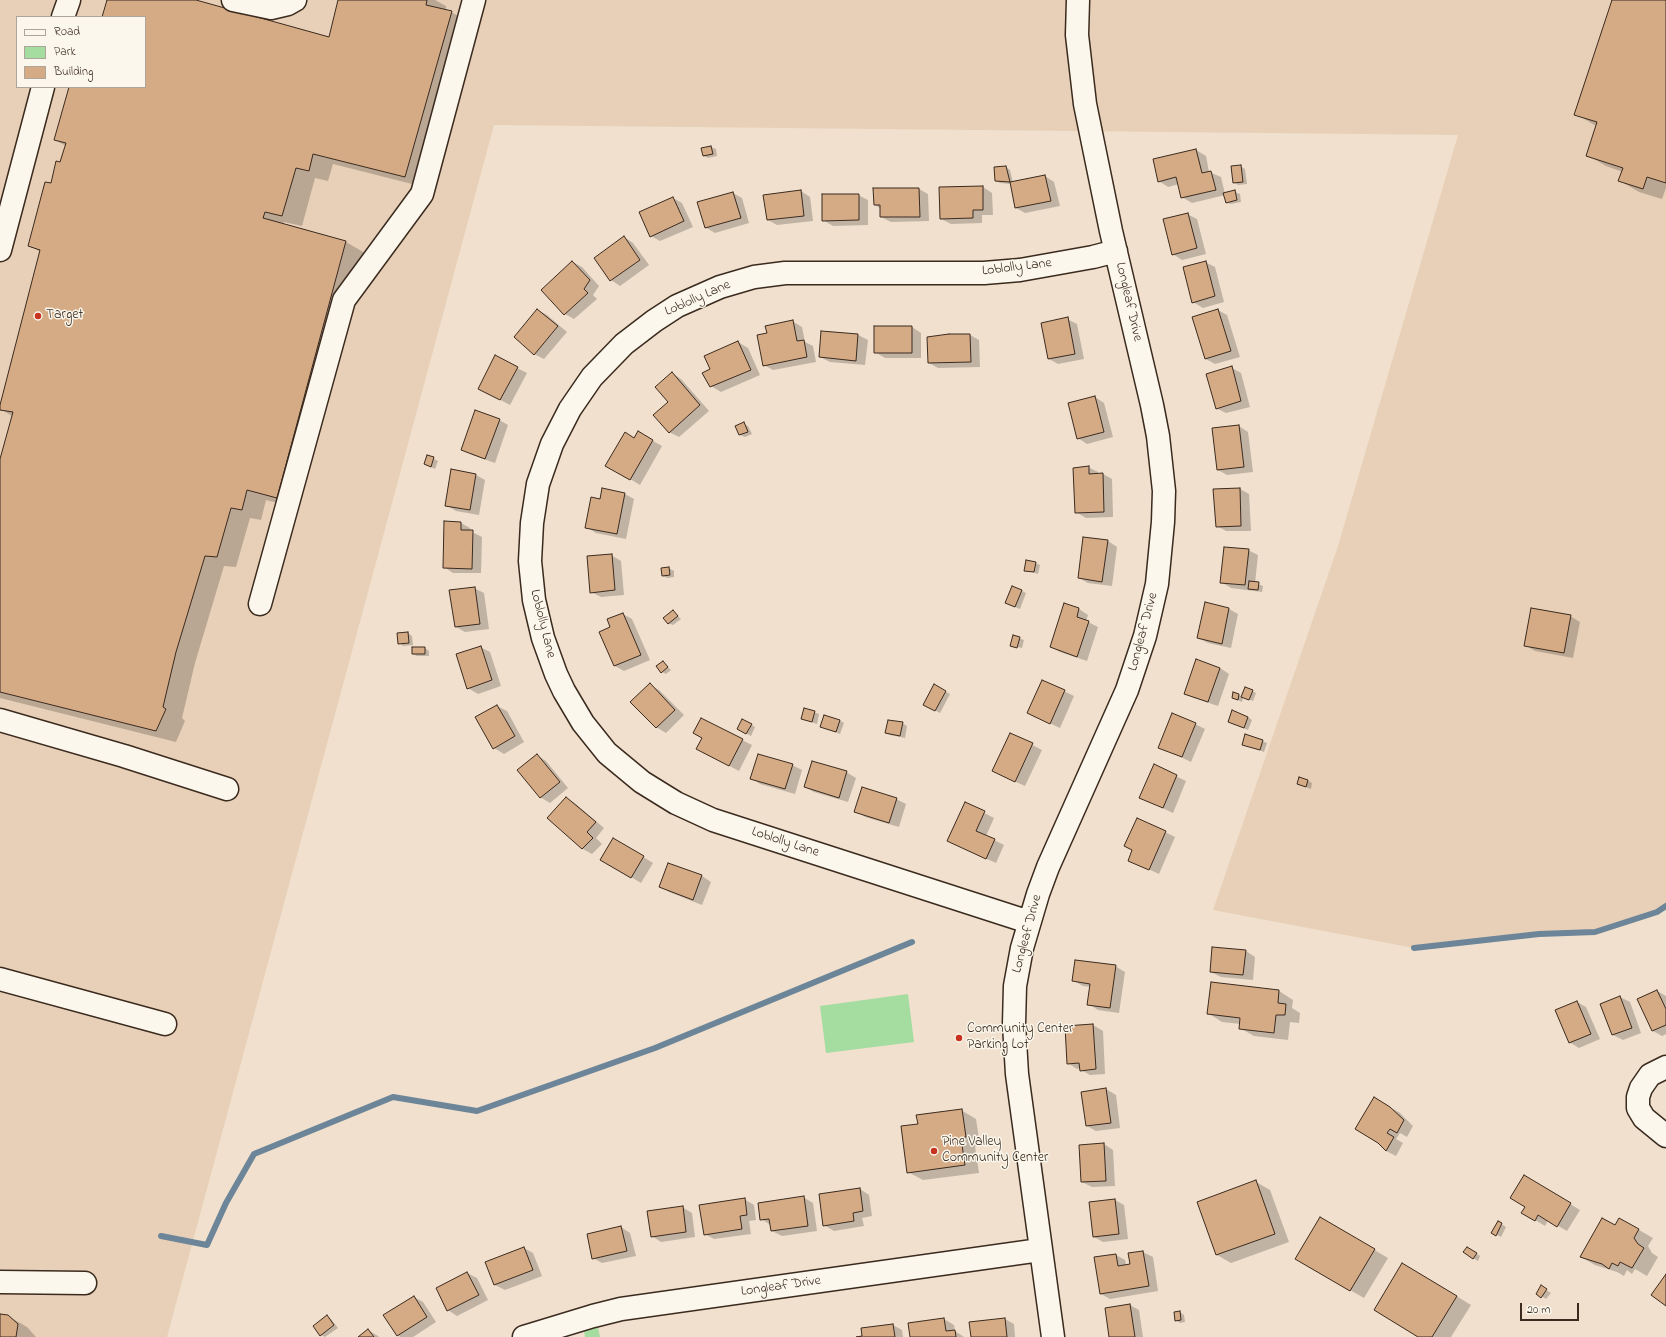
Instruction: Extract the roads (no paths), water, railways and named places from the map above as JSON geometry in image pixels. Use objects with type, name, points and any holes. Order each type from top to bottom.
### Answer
[{"type":"street","points":[[57,0],[59,16]]},
{"type":"street","points":[[63,16],[69,0]]},
{"type":"street","points":[[232,0],[271,8],[288,4],[295,0]]},
{"type":"street","points":[[260,604],[344,300],[422,194],[473,0]]},
{"type":"street","name":"Longleaf Drive","points":[[1053,1337],[1017,1074],[1014,1024],[1016,980],[1029,922],[1048,867],[1127,690],[1145,636],[1156,584],[1163,522],[1164,491],[1158,436],[1116,251],[1085,104],[1077,35],[1078,0]]},
{"type":"street","points":[[0,250],[43,88]]},
{"type":"street","name":"Loblolly Lane","points":[[1029,922],[713,820],[676,803],[642,782],[607,752],[583,724],[556,674],[543,638],[534,600],[530,561],[532,523],[538,484],[552,444],[570,409],[592,377],[624,344],[654,321],[677,306],[720,287],[754,277],[785,273],[984,273],[1020,270],[1093,257],[1116,251]]},
{"type":"street","points":[[0,720],[124,756],[227,789]]},
{"type":"street","points":[[0,979],[166,1024]]},
{"type":"street","points":[[1666,1067],[1650,1074],[1640,1088],[1638,1097],[1638,1108],[1644,1118],[1666,1136]]},
{"type":"street","name":"Longleaf Drive","points":[[524,1337],[621,1309],[1040,1250]]},
{"type":"street","points":[[0,1282],[86,1283]]},
{"type":"waterway","points":[[1414,948],[1539,934],[1595,932],[1657,912],[1666,906]]},
{"type":"waterway","points":[[161,1236],[207,1245],[226,1203],[254,1154],[393,1097],[477,1111],[655,1048],[912,942]]},
{"type":"place","name":"Target","points":[[38,316]]},
{"type":"place","name":"Community Center Parking Lot","points":[[959,1038]]},
{"type":"place","name":"Pine Valley Community Center","points":[[934,1151]]}]
